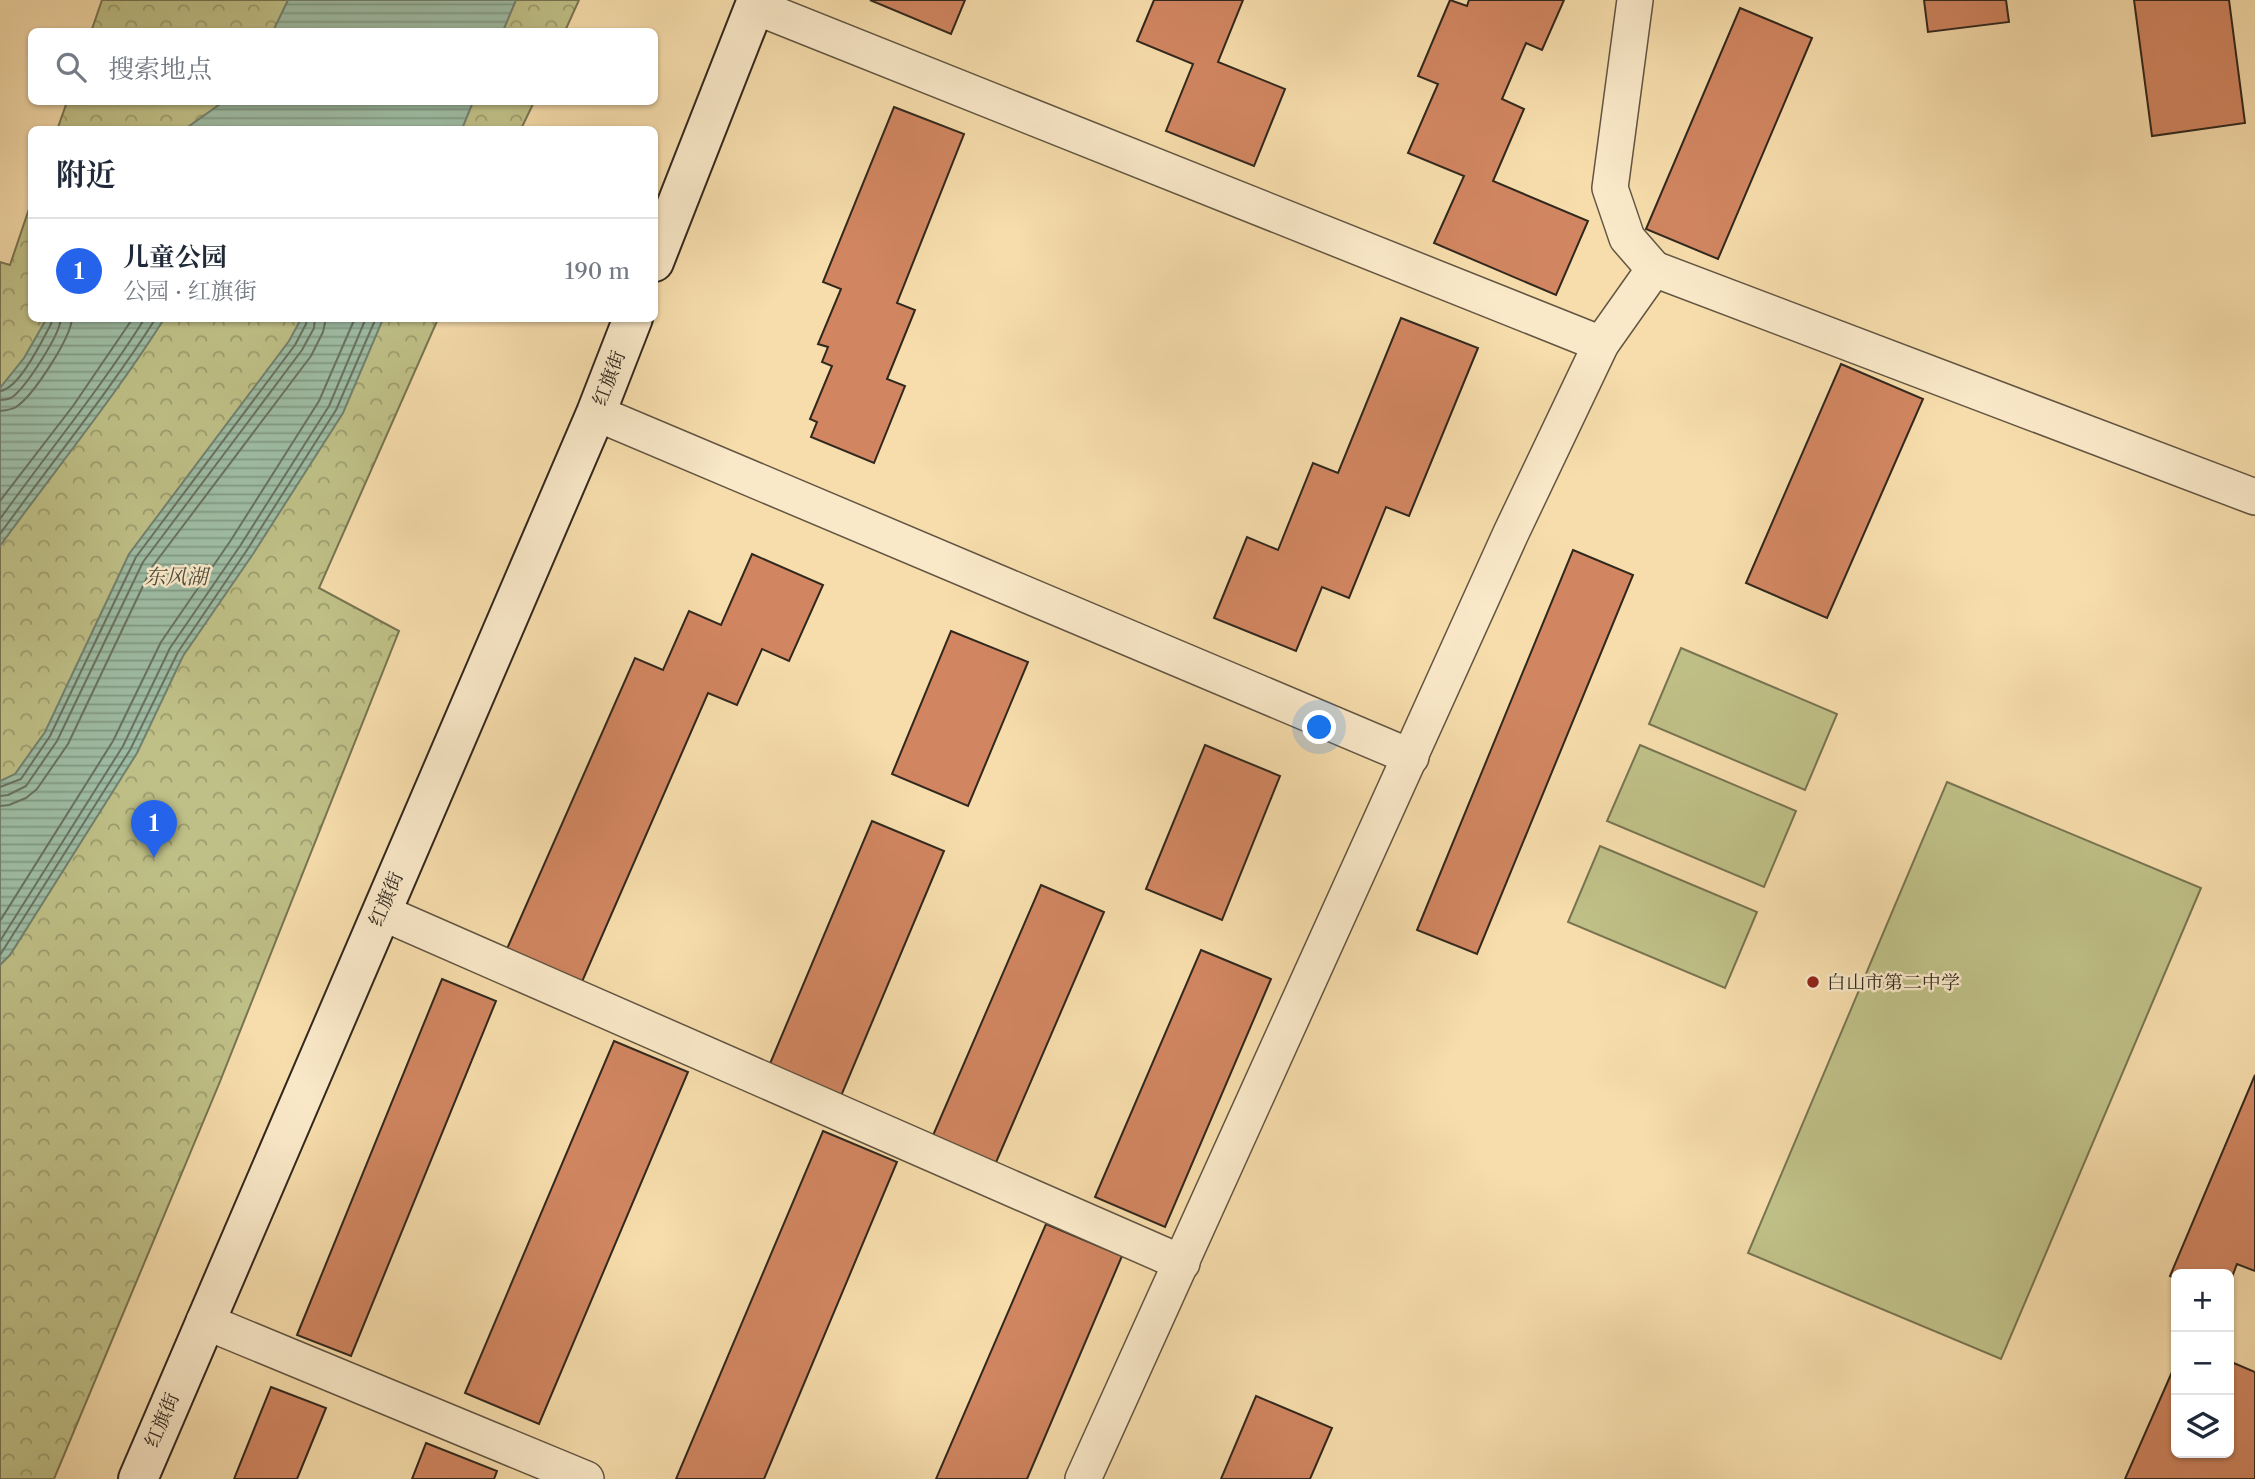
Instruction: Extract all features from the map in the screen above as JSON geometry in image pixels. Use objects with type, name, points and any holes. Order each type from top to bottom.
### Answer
[{"type":"main road","points":[[658,252],[755,3]]},
{"type":"main road","name":"红旗街","points":[[138,1479],[596,413],[631,322]]},
{"type":"street","points":[[1635,0],[1610,188],[1627,238],[1654,269],[2255,497]]},
{"type":"street","points":[[755,3],[1601,344]]},
{"type":"street","points":[[1083,1479],[1511,533],[1601,344],[1654,269]]},
{"type":"street","points":[[596,413],[1410,757]]},
{"type":"street","points":[[381,912],[1182,1263]]},
{"type":"street","points":[[204,1321],[586,1479]]},
{"type":"green space","points":[[102,0],[579,0],[566,28],[92,28]]},
{"type":"green space","points":[[66,105],[533,105],[522,126],[58,126]]},
{"type":"green space","points":[[28,212],[28,322],[437,322],[319,588],[399,631],[219,1084],[54,1479],[0,1479],[0,262],[10,265]]},
{"type":"green space","points":[[1681,648],[1837,714],[1805,790],[1649,724]]},
{"type":"green space","points":[[1640,745],[1796,811],[1764,887],[1607,821]]},
{"type":"green space","points":[[1947,782],[2201,888],[2001,1359],[1748,1253]]},
{"type":"green space","points":[[1600,846],[1757,912],[1725,988],[1568,922]]},
{"type":"water","points":[[288,0],[516,0],[504,28],[274,28]]},
{"type":"water","points":[[219,105],[472,105],[463,126],[189,126]]},
{"type":"water","points":[[45,322],[162,322],[105,406],[0,546],[0,388],[24,358]]},
{"type":"water","name":"东风湖","points":[[299,322],[382,322],[343,413],[253,554],[183,656],[137,753],[10,955],[0,965],[0,781],[15,774],[45,732],[129,554],[289,341]]},
{"type":"building","points":[[870,0],[965,0],[951,34]]},
{"type":"building","points":[[1154,0],[1243,0],[1218,62],[1285,89],[1254,166],[1166,131],[1193,64],[1137,41]]},
{"type":"building","points":[[1450,0],[1467,6],[1469,0],[1564,0],[1542,50],[1526,43],[1502,99],[1524,109],[1493,181],[1588,221],[1556,295],[1434,243],[1464,176],[1408,153],[1438,84],[1418,76]]},
{"type":"building","points":[[1924,0],[2006,0],[2009,22],[1928,32]]},
{"type":"building","points":[[2134,0],[2229,0],[2245,123],[2152,136]]},
{"type":"building","points":[[1740,8],[1812,38],[1718,259],[1646,229]]},
{"type":"building","points":[[894,107],[964,134],[897,303],[915,310],[887,379],[905,386],[874,463],[811,437],[817,422],[810,419],[832,366],[822,362],[828,347],[818,344],[841,289],[823,282]]},
{"type":"building","points":[[1401,318],[1478,348],[1409,516],[1386,507],[1349,598],[1322,587],[1296,651],[1214,618],[1247,537],[1278,550],[1313,463],[1338,473]]},
{"type":"building","points":[[1841,364],[1923,399],[1827,618],[1746,583]]},
{"type":"building","points":[[1573,550],[1633,575],[1477,954],[1417,930]]},
{"type":"building","points":[[752,554],[823,585],[789,661],[762,649],[737,705],[708,693],[581,984],[506,951],[635,658],[663,670],[689,611],[721,625]]},
{"type":"building","points":[[951,631],[1028,662],[968,806],[892,774]]},
{"type":"building","points":[[1205,745],[1280,776],[1222,920],[1146,889]]},
{"type":"building","points":[[872,821],[944,851],[841,1096],[769,1066]]},
{"type":"building","points":[[1041,885],[1104,912],[994,1167],[931,1140]]},
{"type":"building","points":[[1201,950],[1271,979],[1165,1227],[1095,1197]]},
{"type":"building","points":[[442,979],[496,1001],[351,1356],[297,1335]]},
{"type":"building","points":[[614,1041],[688,1072],[539,1424],[465,1393]]},
{"type":"building","points":[[2255,1075],[2255,1271],[2237,1264],[2234,1272],[2234,1269],[2173,1269]]},
{"type":"building","points":[[823,1131],[897,1162],[764,1479],[676,1479]]},
{"type":"building","points":[[1046,1224],[1122,1256],[1027,1479],[936,1479]]},
{"type":"building","points":[[2234,1363],[2255,1372],[2255,1479],[2125,1479],[2171,1374],[2171,1458],[2234,1458]]},
{"type":"building","points":[[271,1387],[326,1408],[297,1479],[234,1479]]},
{"type":"building","points":[[1256,1396],[1332,1428],[1310,1479],[1221,1479]]},
{"type":"building","points":[[426,1443],[497,1471],[494,1479],[412,1479]]},
{"type":"place","name":"儿童公园","points":[[154,858]]},
{"type":"place","name":"白山市第二中学","points":[[1813,982]]}]
